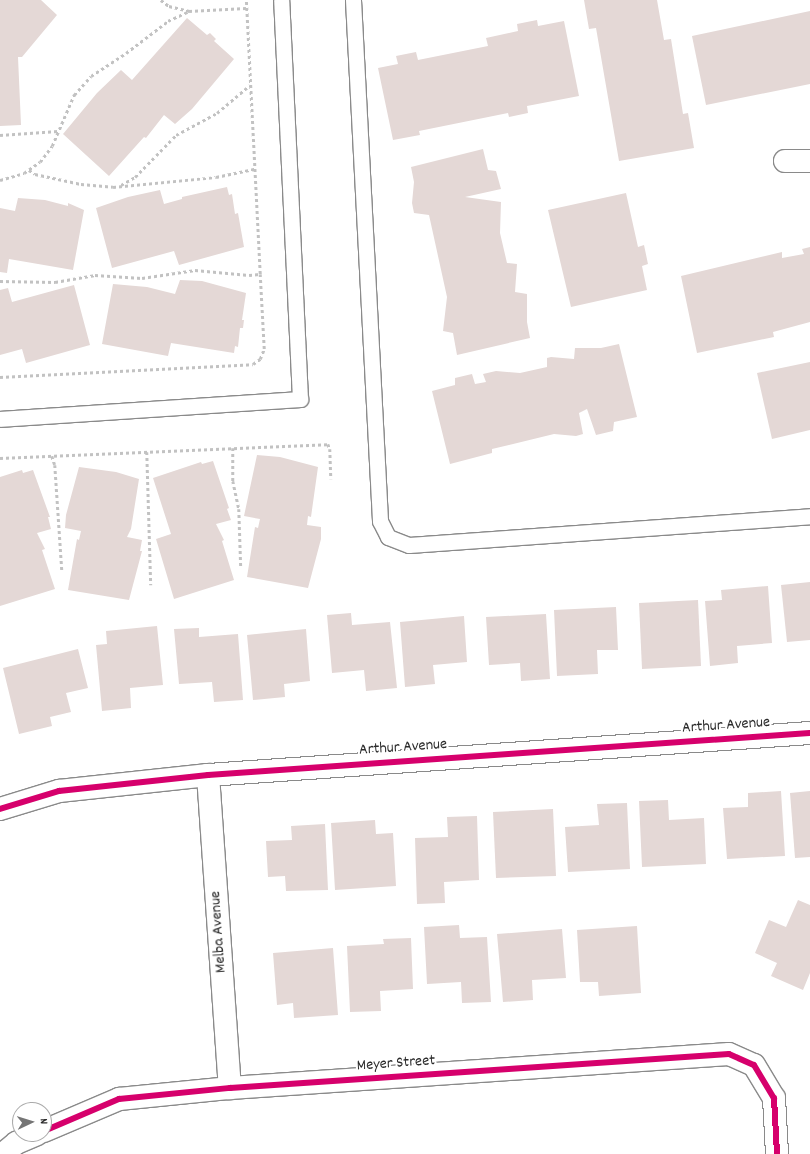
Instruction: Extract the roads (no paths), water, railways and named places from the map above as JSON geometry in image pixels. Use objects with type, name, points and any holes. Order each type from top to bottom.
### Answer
[{"type":"street","points":[[786,160],[810,162]]},
{"type":"street","name":"Arthur Avenue","points":[[0,809],[59,791],[208,775],[810,733]]},
{"type":"street","name":"Melba Avenue","points":[[208,775],[230,1088]]},
{"type":"street","name":"Meyer Street","points":[[52,1128],[119,1100],[230,1088],[729,1054],[754,1065],[774,1098],[777,1154]]},
{"type":"street","points":[[3,1154],[18,1142]]},
{"type":"lane","points":[[0,419],[300,399],[281,0]]},
{"type":"lane","points":[[353,0],[380,521],[388,537],[409,545],[810,516]]}]
